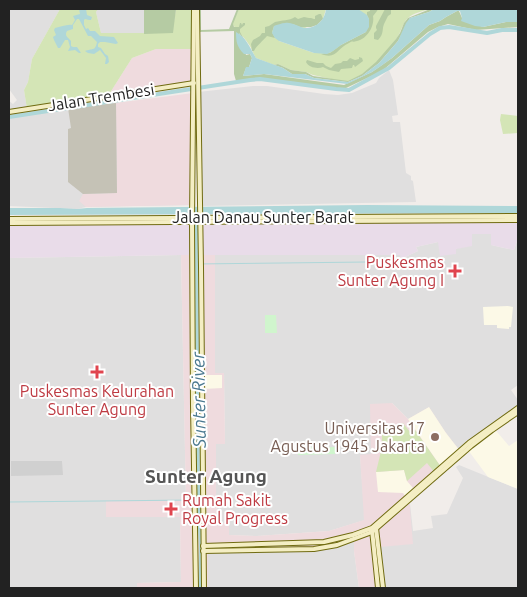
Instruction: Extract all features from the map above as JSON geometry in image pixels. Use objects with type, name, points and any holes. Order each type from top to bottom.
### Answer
[{"type":"main road","points":[[195,9],[196,84],[192,206],[196,219],[201,261],[204,588]]},
{"type":"main road","name":"Jalan Trembesi","points":[[9,112],[196,84]]},
{"type":"main road","points":[[195,91],[200,205],[196,219],[193,264],[196,588]]},
{"type":"main road","name":"Jalan Danau Sunter Barat","points":[[9,219],[518,218]]},
{"type":"main road","name":"Jalan Danau Sunter Barat","points":[[9,223],[196,219]]},
{"type":"main road","points":[[194,353],[201,353]]},
{"type":"main road","points":[[374,529],[452,457],[518,408]]},
{"type":"main road","points":[[203,549],[318,543],[363,534],[374,529],[466,451],[518,412]]},
{"type":"main road","points":[[374,529],[378,588]]},
{"type":"main road","points":[[374,529],[383,588]]},
{"type":"shaded area","points":[[9,9],[60,9],[32,59],[28,82],[24,90],[27,109],[9,112],[9,101],[13,104],[17,100],[9,89]]},
{"type":"shaded area","points":[[98,9],[176,9],[173,33],[101,33],[96,12]]},
{"type":"shaded area","points":[[156,49],[194,49],[194,83],[108,96],[132,58]]},
{"type":"shaded area","points":[[389,70],[393,80],[398,115],[392,116],[393,122],[400,122],[406,173],[411,176],[413,181],[416,202],[201,206],[198,92],[267,86],[338,95],[352,93],[376,83]]},
{"type":"shaded area","points":[[193,93],[191,205],[86,207],[79,201],[83,194],[117,193],[116,103]]},
{"type":"shaded area","points":[[135,101],[191,205],[86,207],[77,209],[9,206],[9,118],[68,108]]},
{"type":"shaded area","points":[[116,103],[117,193],[83,194],[68,182],[68,129],[71,128],[68,108]]},
{"type":"shaded area","points":[[518,221],[518,238],[514,250],[491,245],[491,234],[472,234],[472,246],[456,249],[456,254],[440,256],[438,242],[416,247],[418,251],[401,259],[400,255],[181,255],[9,258],[9,224]]},
{"type":"shaded area","points":[[472,234],[491,234],[491,245],[514,250],[518,238],[518,385],[511,390],[518,400],[518,411],[460,451],[446,433],[408,419],[392,403],[371,455],[360,455],[365,520],[329,531],[257,536],[229,535],[218,523],[216,504],[216,444],[225,444],[224,373],[215,373],[215,255],[401,255],[401,259],[418,251],[416,247],[438,242],[456,254],[456,249]]},
{"type":"shaded area","points":[[181,255],[186,501],[106,502],[107,517],[180,517],[181,582],[138,583],[137,588],[9,588],[9,258]]},
{"type":"shaded area","points":[[181,255],[215,255],[215,373],[224,373],[225,444],[216,444],[216,504],[218,523],[229,523],[229,535],[257,536],[329,531],[364,520],[360,455],[371,454],[370,404],[392,403],[408,419],[429,407],[460,451],[409,496],[413,544],[380,547],[384,588],[359,588],[354,540],[314,549],[208,551],[208,588],[137,588],[137,583],[181,582],[180,517],[106,517],[106,501],[186,501]]},
{"type":"shaded area","points":[[483,307],[513,307],[511,327],[509,329],[497,328],[497,325],[484,325]]},
{"type":"shaded area","points":[[204,375],[222,375],[222,388],[204,389]]},
{"type":"shaded area","name":"Universitas 17 Agustus 1945 Jakarta","points":[[429,407],[460,451],[441,467],[408,419]]},
{"type":"shaded area","points":[[492,426],[509,446],[518,440],[518,489],[488,477],[468,450]]},
{"type":"shaded area","points":[[11,461],[62,461],[63,475],[11,476]]},
{"type":"shaded area","points":[[459,465],[518,489],[518,588],[384,588],[378,533],[410,504],[413,531],[433,528],[431,516],[447,514],[463,478],[456,467]]},
{"type":"shaded area","points":[[404,470],[407,481],[413,488],[405,496],[403,493],[378,492],[376,472]]},
{"type":"shaded area","points":[[354,539],[359,588],[208,588],[208,550]]},
{"type":"green space","points":[[60,9],[98,9],[96,12],[101,33],[172,33],[176,9],[194,9],[194,49],[156,49],[132,58],[108,96],[27,109],[24,90],[28,82],[32,59]]},
{"type":"green space","points":[[144,9],[176,9],[173,33],[144,34]]},
{"type":"green space","points":[[198,9],[201,9],[201,30],[229,29],[237,9],[239,9],[233,24],[234,27],[239,27],[240,23],[242,25],[245,23],[240,32],[245,41],[239,33],[246,55],[250,54],[252,58],[243,76],[264,74],[344,85],[372,72],[392,58],[429,25],[457,11],[459,11],[462,18],[483,27],[506,22],[518,22],[518,27],[476,30],[448,24],[438,27],[428,32],[382,71],[340,89],[261,78],[236,81],[234,74],[234,31],[198,32]]},
{"type":"green space","points":[[239,9],[326,9],[323,19],[279,41],[314,53],[341,45],[366,32],[358,9],[430,9],[410,16],[397,38],[381,58],[367,71],[345,82],[291,70],[256,58],[251,47],[232,24]]},
{"type":"green space","points":[[370,9],[378,9],[373,16],[371,28],[364,38],[345,45],[330,56],[321,54],[330,53],[366,32],[369,19],[367,12]]},
{"type":"green space","points":[[385,9],[391,9],[391,14],[384,24],[380,38],[378,40],[374,39],[374,33],[377,30],[376,26]]},
{"type":"green space","points":[[434,9],[410,18],[398,41],[379,63],[362,76],[348,82],[314,78],[305,74],[292,74],[274,65],[278,64],[291,70],[306,72],[313,76],[348,81],[362,74],[376,62],[396,39],[408,18]]},
{"type":"green space","points":[[321,14],[323,19],[317,25],[311,27],[300,27],[293,24],[274,26],[272,32],[275,38],[267,36],[252,51],[251,44],[253,40],[262,33],[265,33],[265,27],[275,22],[295,17],[298,19],[304,17],[315,19],[315,16]]},
{"type":"green space","points":[[359,57],[363,61],[355,67],[353,65],[352,68],[341,69],[339,72],[323,67],[314,68],[306,62],[307,60],[323,63],[331,68],[335,64],[347,61],[350,58],[355,60],[359,59]]},
{"type":"green space","points":[[501,114],[518,116],[518,133],[503,134],[500,120]]},
{"type":"green space","points":[[265,315],[276,315],[277,333],[265,333]]},
{"type":"green space","points":[[403,423],[410,432],[415,430],[441,467],[435,473],[427,463],[407,481],[404,470],[376,472],[382,447],[382,433],[376,434],[375,429],[392,428]]},
{"type":"green space","points":[[297,447],[335,447],[335,454],[298,455]]},
{"type":"water","points":[[79,9],[86,9],[87,15],[92,17],[91,20],[84,20],[86,29],[95,31],[100,36],[114,37],[118,43],[100,42],[98,44],[98,47],[108,56],[109,62],[107,64],[105,64],[106,58],[100,50],[94,54],[85,51],[94,48],[97,42],[91,36],[88,36],[79,19],[73,25],[73,29],[67,31],[66,34],[71,41],[71,46],[77,47],[81,53],[75,50],[68,51],[70,47],[68,40],[65,40],[60,48],[58,48],[53,37],[56,35],[55,28],[72,25],[75,20],[73,16],[80,14]]},
{"type":"water","points":[[326,9],[358,9],[367,15],[369,27],[366,32],[327,54],[314,53],[279,41],[272,33],[274,26],[284,23],[310,28],[321,21]]},
{"type":"water","points":[[434,9],[518,9],[518,22],[506,22],[483,27],[475,26],[461,21],[460,11],[457,11],[429,25],[392,58],[372,72],[347,84],[264,74],[243,76],[252,58],[250,54],[244,54],[240,49],[236,32],[245,40],[256,58],[283,68],[292,74],[305,74],[314,78],[348,82],[362,76],[379,63],[398,41],[410,18]]},
{"type":"water","points":[[367,205],[518,206],[518,213],[9,215],[9,208],[77,209]]},
{"type":"waterway","points":[[9,117],[260,79],[349,90],[389,68],[440,28],[449,27],[487,33],[502,30],[518,30]]},
{"type":"waterway","name":"Sunter River","points":[[196,221],[198,493],[201,588]]},
{"type":"waterway","points":[[196,264],[368,262]]},
{"type":"waterway","points":[[9,502],[193,500]]},
{"type":"waterway","points":[[377,564],[380,588]]},
{"type":"place","name":"Puskesmas Sunter Agung I","points":[[455,271]]},
{"type":"place","name":"Puskesmas Kelurahan Sunter Agung","points":[[97,372]]},
{"type":"place","name":"Universitas 17 Agustus 1945 Jakarta","points":[[435,437]]},
{"type":"place","name":"Rumah Sakit Royal Progress","points":[[171,509]]},
{"type":"district","name":"Sunter Agung","points":[[206,476]]}]
